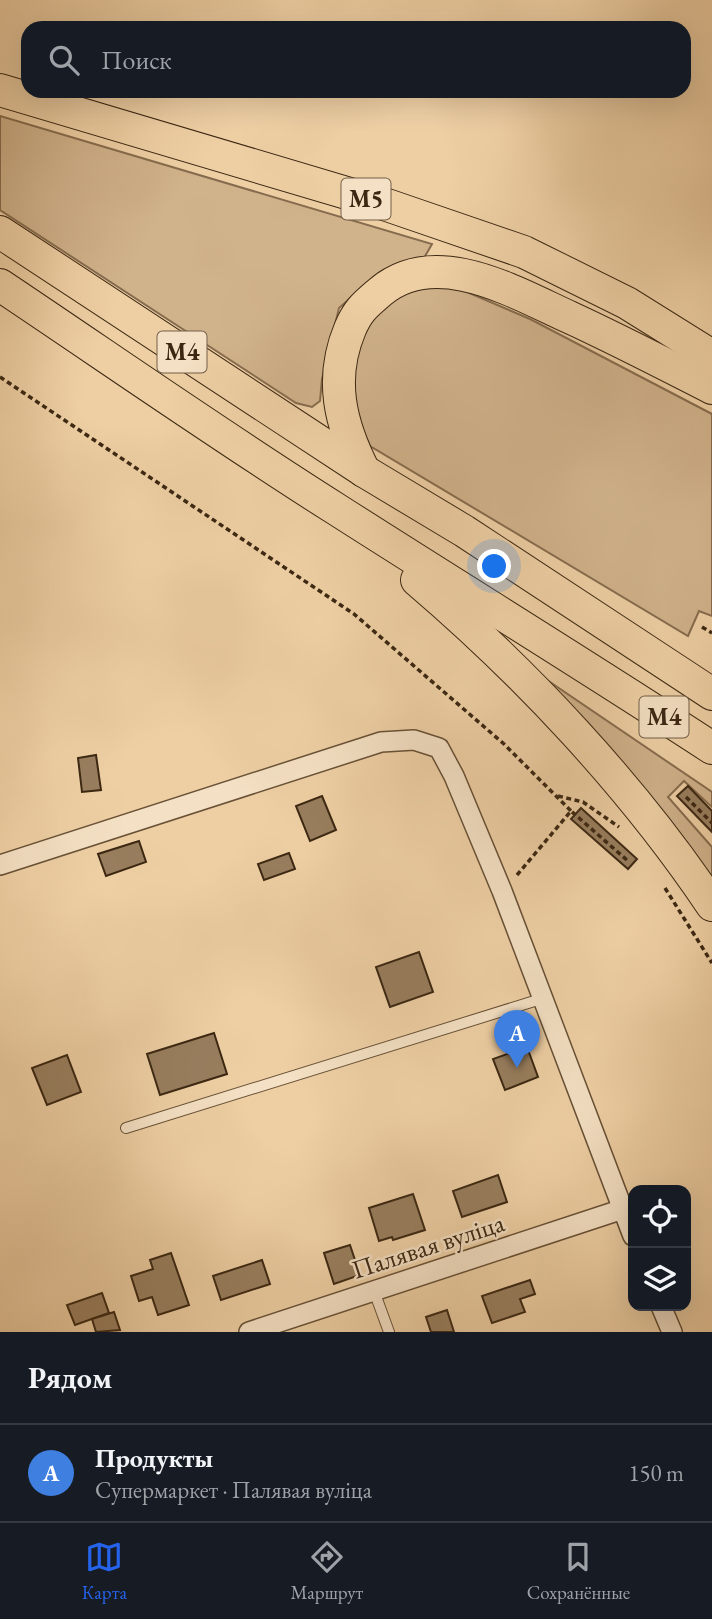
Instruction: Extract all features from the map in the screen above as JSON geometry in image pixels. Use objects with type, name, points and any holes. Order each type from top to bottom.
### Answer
[{"type":"highway","name":"М5","points":[[0,90],[21,96]]},
{"type":"highway","name":"М5","points":[[27,98],[387,205],[524,253],[627,303],[712,356]]},
{"type":"highway","name":"М4","points":[[0,232],[364,471],[464,531],[712,694]]},
{"type":"highway","points":[[364,471],[350,443],[341,409],[338,384],[342,348],[358,310],[391,282],[417,274],[450,273],[489,280],[613,337],[712,388]]},
{"type":"highway","name":"М4","points":[[0,285],[333,508],[712,748]]},
{"type":"highway","points":[[333,508],[468,624],[537,692],[622,786],[712,905]]},
{"type":"street","points":[[0,865],[381,741],[414,740],[439,748],[454,776],[502,891],[628,1224]]},
{"type":"street","name":"Палявая вуліца","points":[[249,1332],[622,1209]]},
{"type":"street","points":[[663,1311],[672,1332]]},
{"type":"lane","points":[[126,1128],[541,999]]},
{"type":"lane","points":[[374,1291],[389,1332]]},
{"type":"path","points":[[0,377],[354,614],[504,744],[571,811],[628,861]]},
{"type":"path","points":[[702,627],[712,633]]},
{"type":"path","points":[[556,796],[583,802],[626,832]]},
{"type":"path","points":[[686,796],[712,823]]},
{"type":"path","points":[[502,891],[571,811]]},
{"type":"path","points":[[659,878],[712,963]]},
{"type":"shaded area","points":[[0,116],[432,244],[424,258],[380,272],[339,308],[322,379],[320,401],[312,407],[296,403],[0,210]]},
{"type":"shaded area","points":[[427,282],[460,289],[530,319],[712,414],[712,616],[699,611],[688,636],[370,446],[357,419],[351,362],[366,316]]},
{"type":"shaded area","points":[[519,661],[712,792],[712,807],[684,781],[668,797],[712,847],[712,891]]},
{"type":"building","points":[[96,755],[101,790],[82,792],[78,758]]},
{"type":"building","points":[[688,786],[712,811],[712,832],[677,796]]},
{"type":"building","points":[[322,796],[336,830],[310,841],[296,806]]},
{"type":"building","points":[[581,808],[637,859],[628,869],[571,819]]},
{"type":"building","points":[[139,841],[146,862],[106,876],[98,854]]},
{"type":"building","points":[[289,853],[295,869],[264,880],[258,864]]},
{"type":"building","points":[[419,952],[433,992],[390,1007],[376,967]]},
{"type":"building","points":[[214,1033],[227,1074],[160,1095],[147,1054]]},
{"type":"building","points":[[527,1047],[538,1077],[505,1090],[493,1059]]},
{"type":"building","points":[[67,1055],[81,1092],[47,1105],[32,1068]]},
{"type":"building","points":[[498,1175],[507,1202],[462,1217],[453,1191]]},
{"type":"building","points":[[413,1194],[425,1230],[393,1240],[392,1237],[379,1241],[369,1208]]},
{"type":"building","points":[[350,1245],[360,1275],[334,1284],[324,1253]]},
{"type":"building","points":[[171,1253],[189,1305],[158,1315],[152,1297],[139,1301],[131,1276],[153,1269],[150,1260]]},
{"type":"building","points":[[262,1260],[270,1284],[221,1300],[213,1276]]},
{"type":"building","points":[[530,1280],[535,1294],[520,1299],[525,1312],[492,1323],[482,1296]]},
{"type":"building","points":[[102,1293],[109,1313],[75,1325],[67,1305]]},
{"type":"building","points":[[447,1310],[454,1332],[431,1332],[426,1317]]},
{"type":"building","points":[[114,1312],[120,1330],[96,1332],[92,1319]]},
{"type":"place","name":"Продукты","points":[[517,1068]]}]
